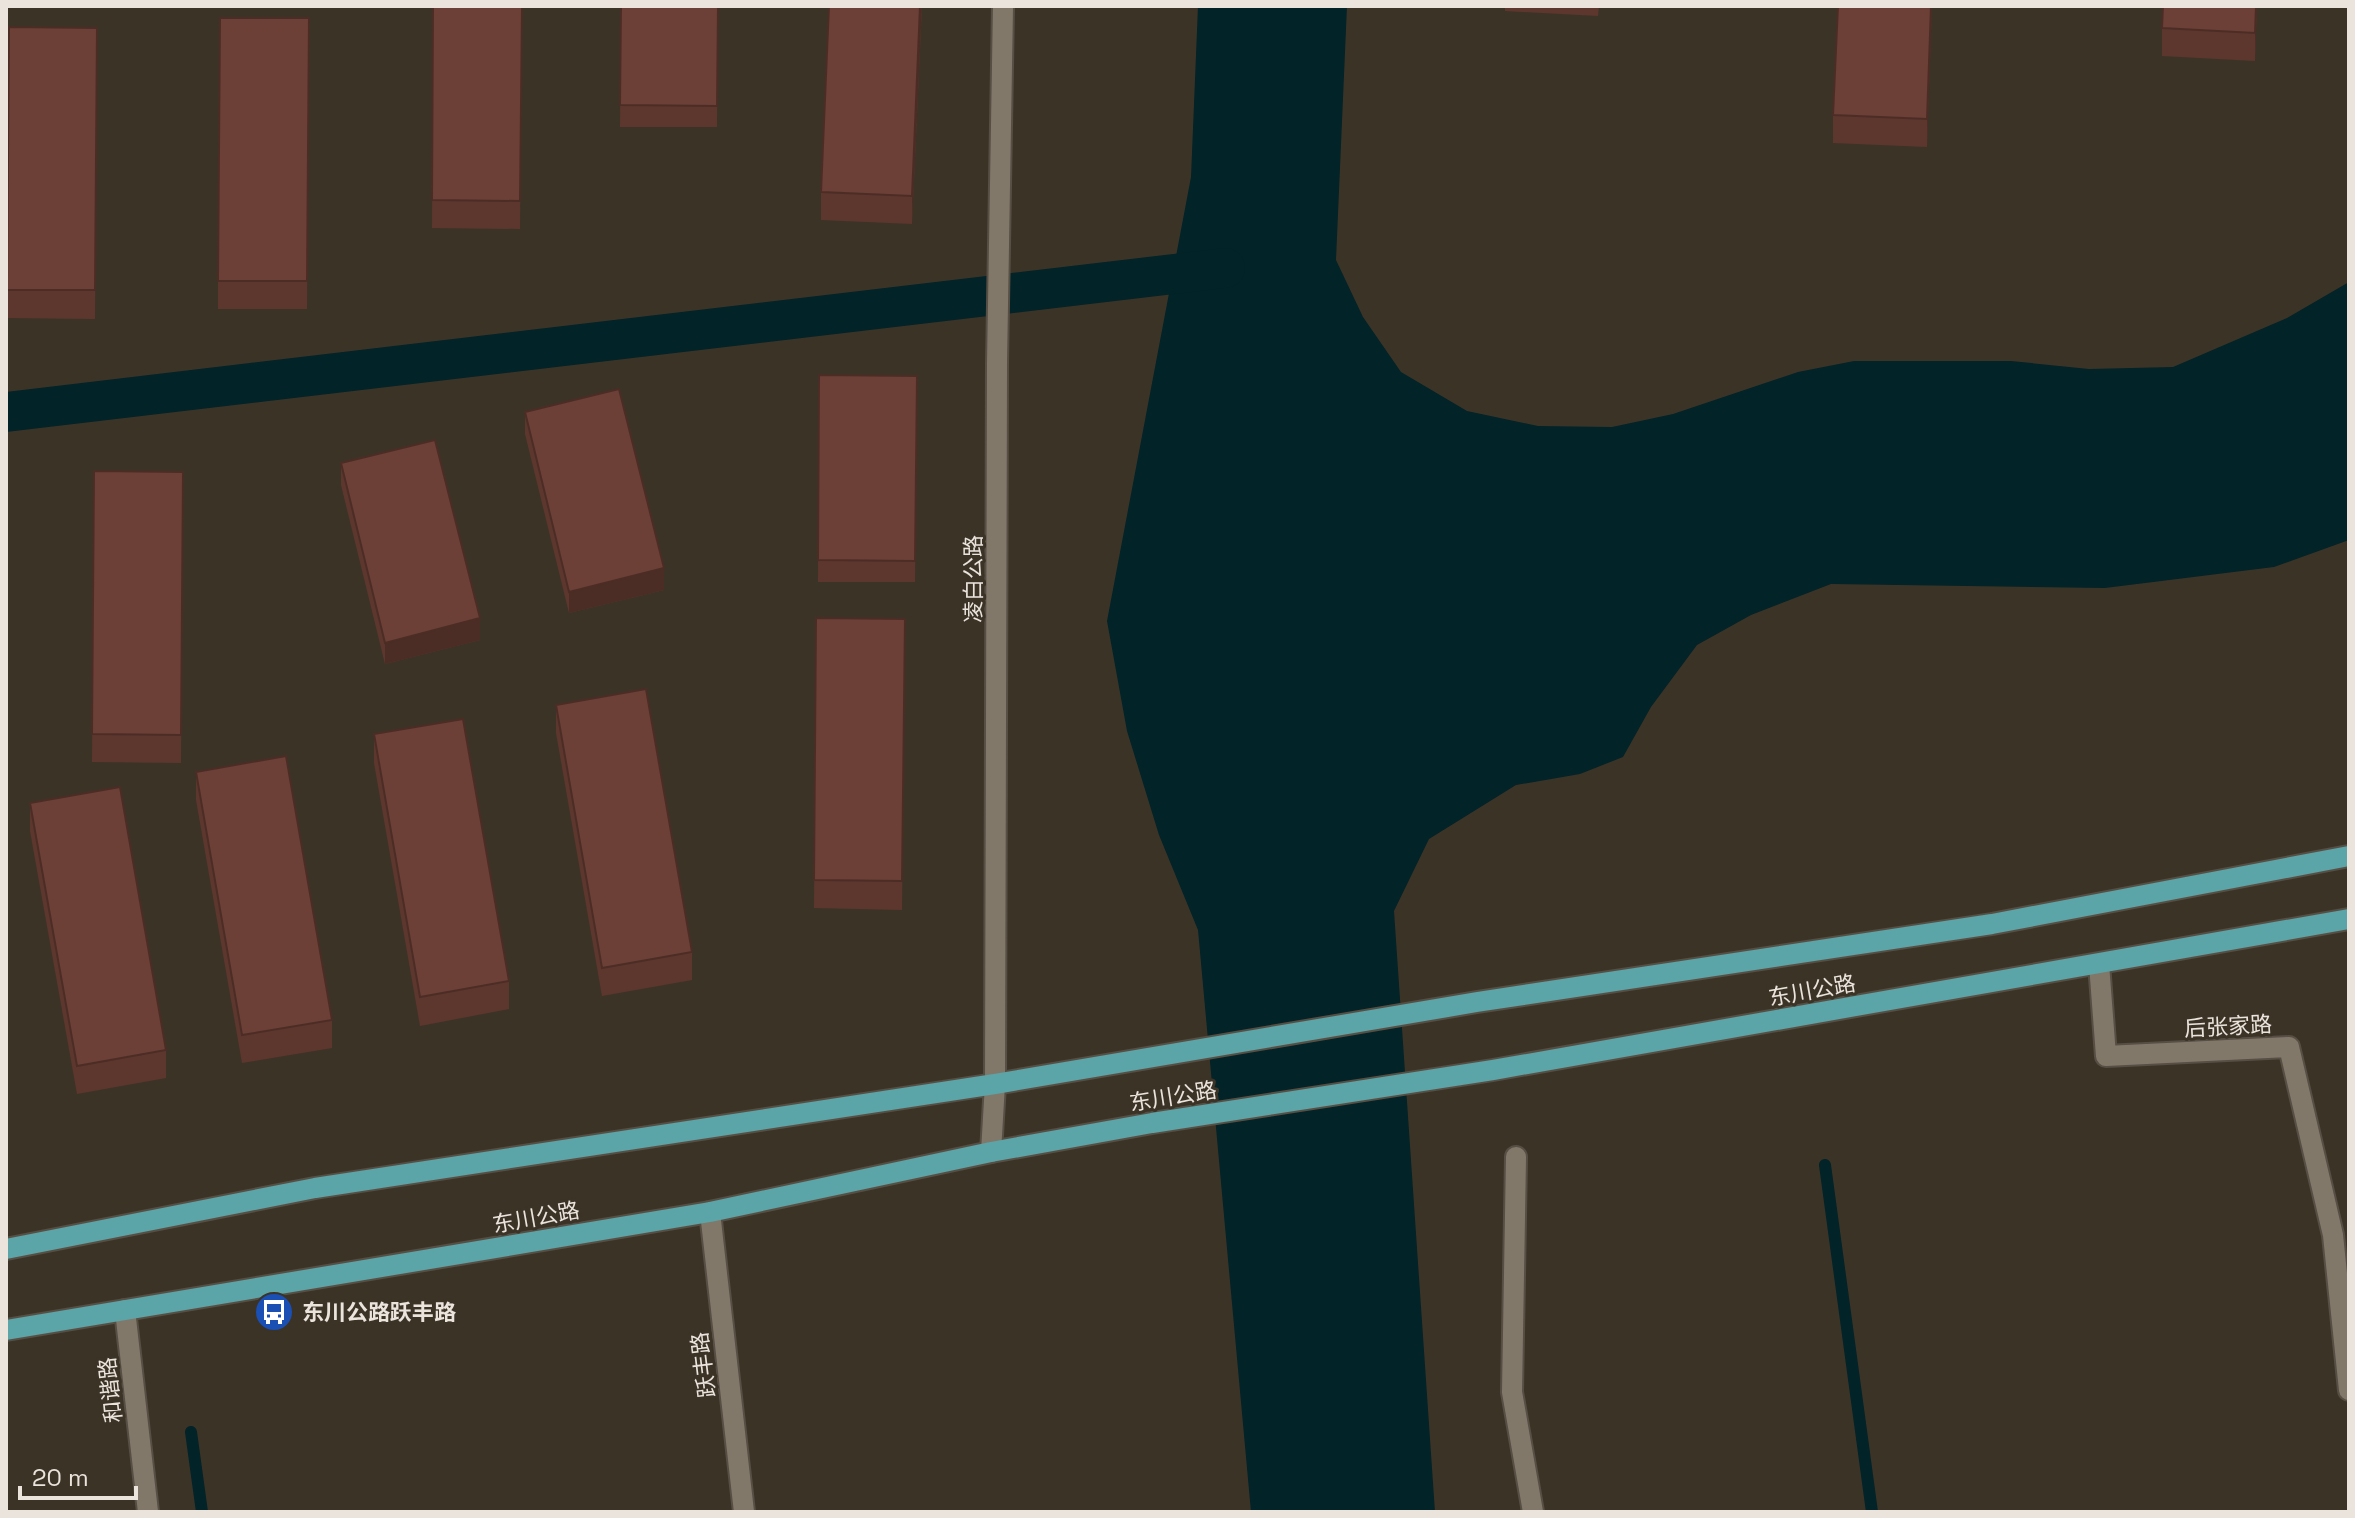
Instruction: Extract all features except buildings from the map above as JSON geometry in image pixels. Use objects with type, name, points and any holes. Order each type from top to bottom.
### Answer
[{"type":"main road","name":"东川公路","points":[[6,1249],[315,1188],[1150,1060],[1477,1002],[1992,924],[2349,856]]},
{"type":"main road","name":"东川公路","points":[[6,1330],[710,1212],[991,1152],[1152,1123],[1493,1070],[2349,919]]},
{"type":"street","name":"凌白公路","points":[[991,1152],[995,1084],[997,364],[1003,6]]},
{"type":"street","name":"后张家路","points":[[2099,964],[2106,1056],[2289,1047],[2333,1235],[2349,1390]]},
{"type":"street","points":[[1516,1157],[1512,1392],[1533,1512]]},
{"type":"street","name":"跃丰路","points":[[710,1212],[744,1512]]},
{"type":"street","name":"和谐路","points":[[125,1310],[148,1512]]},
{"type":"water","points":[[1198,6],[1347,6],[1336,260],[1363,317],[1401,372],[1467,411],[1538,426],[1612,427],[1673,414],[1798,372],[1854,361],[2011,361],[2089,369],[2173,367],[2287,318],[2349,282],[2349,540],[2274,567],[2105,588],[1831,584],[1751,615],[1697,645],[1651,707],[1623,757],[1580,774],[1516,785],[1429,839],[1394,911],[1435,1512],[1251,1512],[1198,930],[1159,835],[1127,731],[1107,621],[1191,177]]},
{"type":"waterway","points":[[6,412],[1225,268]]},
{"type":"waterway","points":[[1825,1165],[1872,1512]]},
{"type":"waterway","points":[[191,1432],[202,1512]]},
{"type":"place","name":"东川公路跃丰路","points":[[274,1312]]}]
